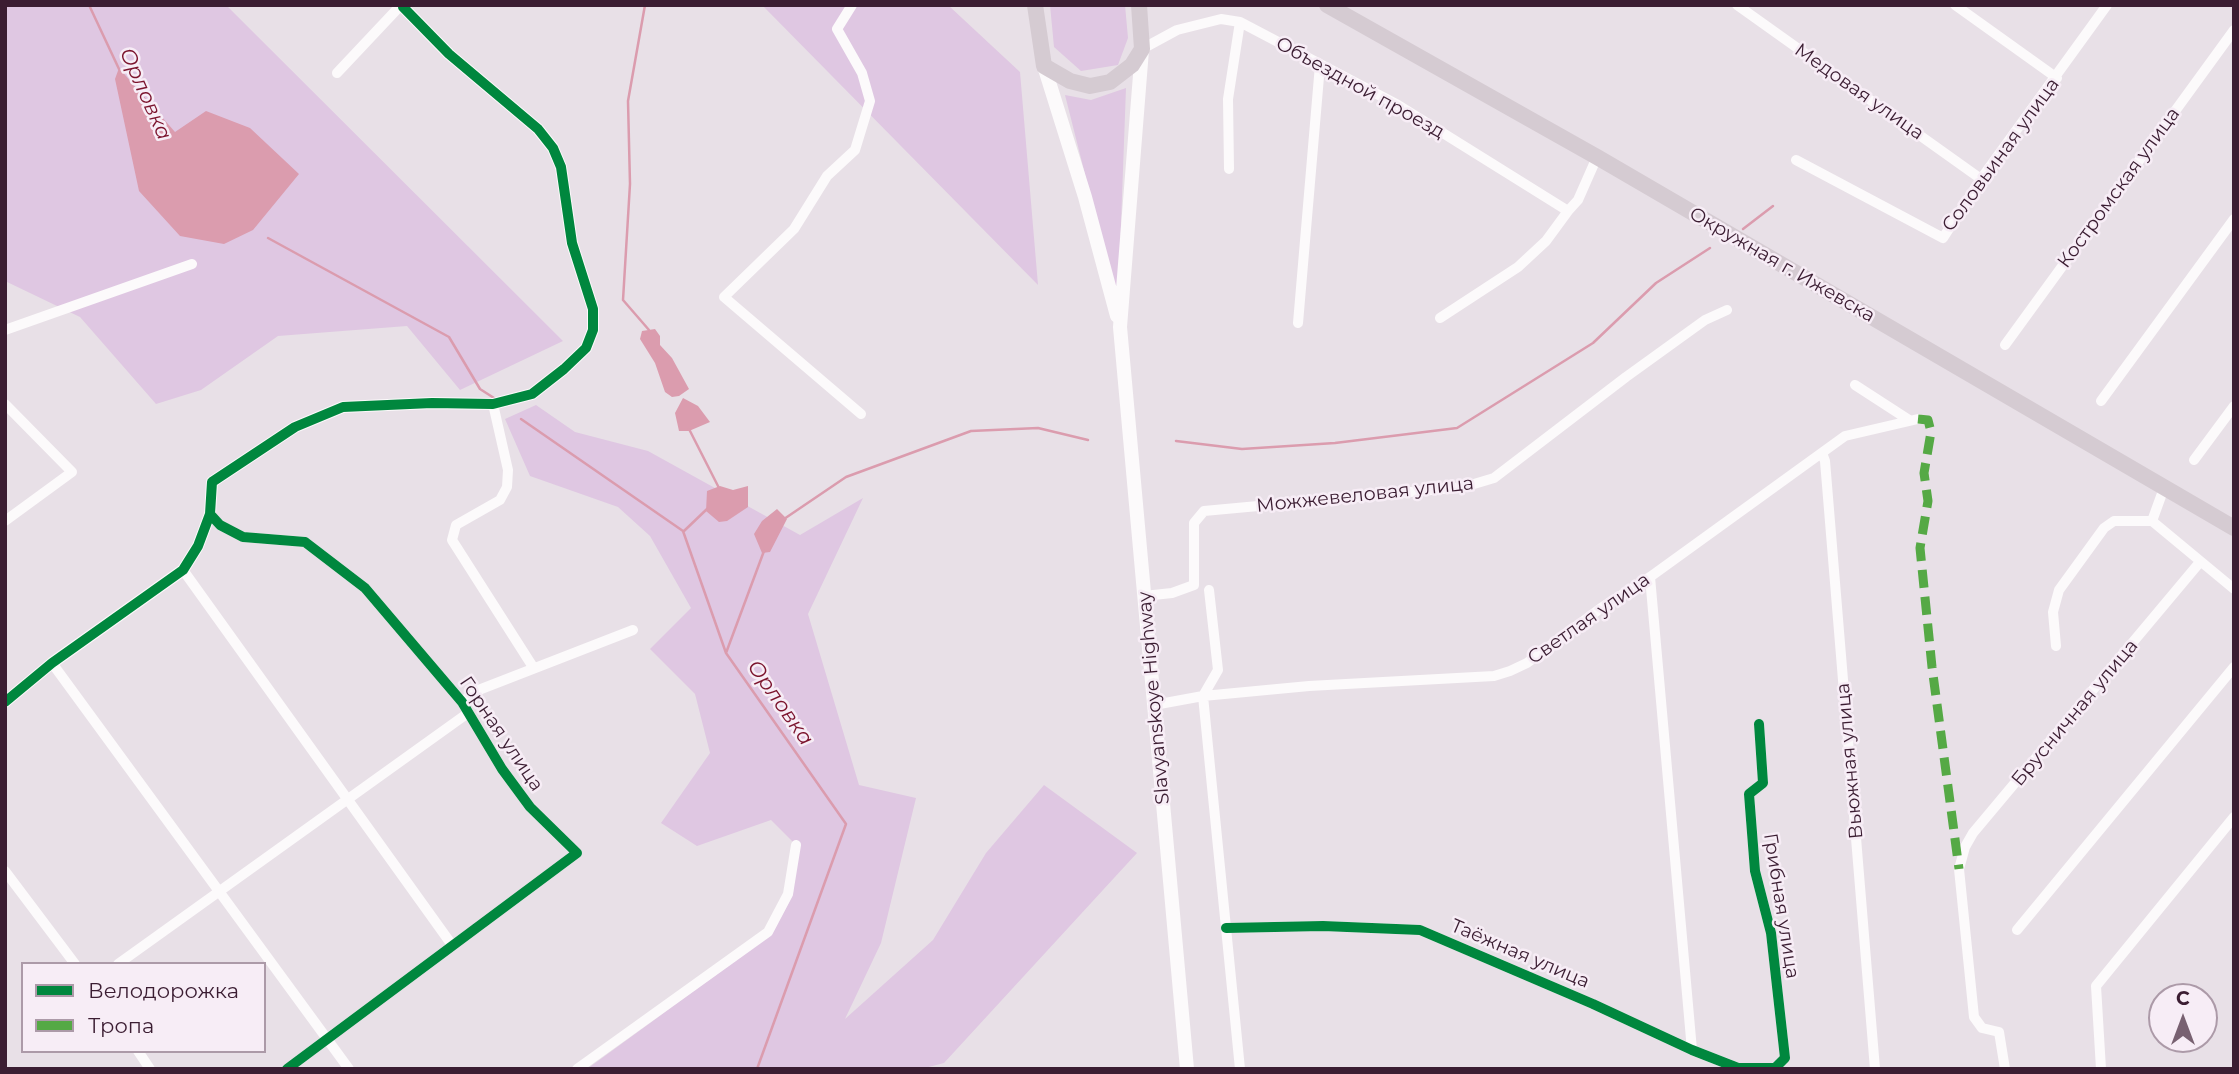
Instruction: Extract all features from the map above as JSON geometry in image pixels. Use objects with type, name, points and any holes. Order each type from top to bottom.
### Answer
[{"type":"main road","points":[[1035,5],[1044,66],[1078,84],[1099,85],[1119,78],[1142,49],[1145,5]]},
{"type":"main road","points":[[1139,5],[1142,49]]},
{"type":"main road","name":"Окружная г. Ижевска","points":[[1327,5],[1597,157],[2234,528]]},
{"type":"main road","name":"Slavyanskoye Highway","points":[[1142,49],[1120,327],[1187,1069]]},
{"type":"main road","name":"Slavyanskoye Highway","points":[[1044,66],[1085,197],[1120,327]]},
{"type":"street","points":[[852,5],[837,29],[862,73],[870,100],[855,150],[827,176],[794,229],[724,297],[861,414]]},
{"type":"street","name":"Медовая улица","points":[[1737,5],[1981,179]]},
{"type":"street","points":[[1955,5],[2057,78]]},
{"type":"street","name":"Соловьиная улица","points":[[1796,160],[1943,238],[1981,179],[2057,78],[2107,5]]},
{"type":"street","points":[[5,702],[52,663],[183,570],[198,546],[210,514],[212,482],[295,427],[343,407],[432,402],[493,404],[531,394],[586,348],[594,320],[572,243],[561,167],[548,139],[449,54],[403,6],[337,73]]},
{"type":"street","name":"Объездной проезд","points":[[1142,49],[1177,30],[1222,19],[1240,22],[1398,105],[1568,211]]},
{"type":"street","points":[[1229,169],[1228,99],[1240,22]]},
{"type":"street","name":"Костромская улица","points":[[2005,345],[2234,30]]},
{"type":"street","points":[[1298,323],[1320,65]]},
{"type":"street","points":[[1440,318],[1518,267],[1546,241],[1577,200],[1597,157]]},
{"type":"street","points":[[2101,401],[2234,219]]},
{"type":"street","points":[[5,330],[192,264]]},
{"type":"street","name":"Можжевеловая улица","points":[[1144,596],[1172,593],[1194,584],[1194,523],[1204,511],[1464,487],[1486,481],[1705,320],[1727,310]]},
{"type":"street","name":"Светлая улица","points":[[1154,705],[1203,696],[1309,686],[1494,676],[1527,663],[1845,436],[1914,420],[1855,385]]},
{"type":"street","points":[[5,404],[72,472],[5,521]]},
{"type":"street","points":[[493,404],[508,470],[507,487],[500,500],[456,525],[452,540],[533,667]]},
{"type":"street","points":[[2194,460],[2234,406]]},
{"type":"street","name":"Вьюжная улица","points":[[1822,453],[1875,1069]]},
{"type":"street","points":[[2152,521],[2164,488]]},
{"type":"street","name":"Горная улица","points":[[210,514],[220,525],[243,537],[305,542],[365,588],[462,702],[502,769],[530,807],[577,853],[287,1069]]},
{"type":"street","points":[[2056,646],[2053,612],[2059,590],[2104,528],[2114,521],[2152,521],[2234,589]]},
{"type":"street","name":"Брусничная улица","points":[[2004,1069],[1999,1032],[1982,1028],[1974,1017],[1959,869],[1973,833],[2200,562]]},
{"type":"street","points":[[183,570],[452,945]]},
{"type":"street","points":[[1650,577],[1659,703],[1692,1050]]},
{"type":"street","points":[[1209,590],[1218,670],[1203,696],[1240,1069]]},
{"type":"street","name":"Горная улица","points":[[462,702],[476,691],[633,630]]},
{"type":"street","points":[[52,663],[349,1069]]},
{"type":"street","points":[[2017,930],[2234,667]]},
{"type":"street","name":"Горная улица","points":[[121,962],[468,713]]},
{"type":"street","name":"Грибная улица","points":[[1759,724],[1763,783],[1749,794],[1754,858],[1770,933],[1785,1058]]},
{"type":"street","points":[[2101,1069],[2096,986],[2234,817]]},
{"type":"street","points":[[577,1069],[768,932],[788,894],[796,845]]},
{"type":"street","points":[[5,871],[73,962]]},
{"type":"street","name":"Таёжная улица","points":[[1226,928],[1323,926],[1420,930],[1738,1068],[1774,1068],[1785,1058]]},
{"type":"street","points":[[139,1053],[150,1069]]},
{"type":"shaded area","points":[[5,5],[226,5],[563,341],[460,390],[407,326],[278,336],[201,390],[156,404],[80,317],[5,281]]},
{"type":"shaded area","points":[[762,5],[948,5],[1020,72],[1038,285]]},
{"type":"shaded area","points":[[1050,5],[1125,5],[1128,38],[1118,65],[1081,71],[1054,47]]},
{"type":"shaded area","points":[[119,68],[175,132],[206,111],[250,128],[299,174],[253,230],[224,244],[180,236],[139,191],[115,79]]},
{"type":"shaded area","points":[[1126,88],[1118,305],[1065,95],[1091,100]]},
{"type":"shaded area","points":[[655,329],[660,336],[660,345],[672,358],[689,389],[679,396],[672,397],[665,392],[655,363],[640,339],[642,331]]},
{"type":"shaded area","points":[[683,398],[698,406],[710,422],[689,431],[679,431],[675,413]]},
{"type":"shaded area","points":[[536,405],[575,432],[648,451],[800,535],[863,498],[808,614],[859,785],[916,798],[881,943],[845,1019],[933,940],[986,853],[1044,785],[1137,853],[944,1063],[921,1069],[587,1069],[772,934],[793,895],[796,845],[771,820],[697,846],[661,823],[710,753],[695,694],[650,649],[691,608],[650,536],[618,507],[530,476],[505,419]]},
{"type":"shaded area","points":[[720,486],[733,490],[748,486],[748,507],[727,521],[719,522],[706,511],[707,491]]},
{"type":"shaded area","points":[[777,509],[787,519],[770,552],[762,553],[754,534],[762,521]]},
{"type":"waterway","name":"Орловка","points":[[89,5],[119,69]]},
{"type":"waterway","points":[[645,5],[628,101],[630,184],[623,300],[649,330]]},
{"type":"waterway","points":[[1743,229],[1773,206]]},
{"type":"waterway","name":"Орловка","points":[[268,238],[449,337],[480,389],[494,398]]},
{"type":"waterway","points":[[1176,441],[1242,449],[1335,443],[1457,428],[1593,343],[1656,283],[1710,248]]},
{"type":"waterway","name":"Орловка","points":[[521,419],[683,531],[726,653],[846,824],[757,1069]]},
{"type":"waterway","points":[[784,519],[846,477],[971,431],[1038,428],[1088,440]]},
{"type":"waterway","points":[[689,429],[719,488]]},
{"type":"waterway","points":[[684,531],[707,509]]},
{"type":"waterway","points":[[726,653],[764,551]]},
{"type":"marked path","points":[[1918,419],[1928,420],[1931,432],[1924,473],[1928,501],[1920,548],[1932,667],[1959,869]]},
{"type":"cycle path","points":[[5,702],[52,663],[183,570],[198,546],[210,514],[212,482],[295,427],[343,407],[432,403],[493,404],[532,394],[586,348],[593,330],[593,309],[572,243],[561,167],[553,148],[538,129],[449,54],[403,7],[405,5]]},
{"type":"cycle path","points":[[210,514],[220,525],[243,537],[305,542],[365,588],[462,702],[502,769],[530,807],[577,853],[287,1069]]},
{"type":"cycle path","points":[[1226,928],[1323,926],[1420,930],[1738,1068],[1775,1068],[1785,1058],[1771,933],[1755,871],[1749,794],[1763,783],[1759,724]]}]
